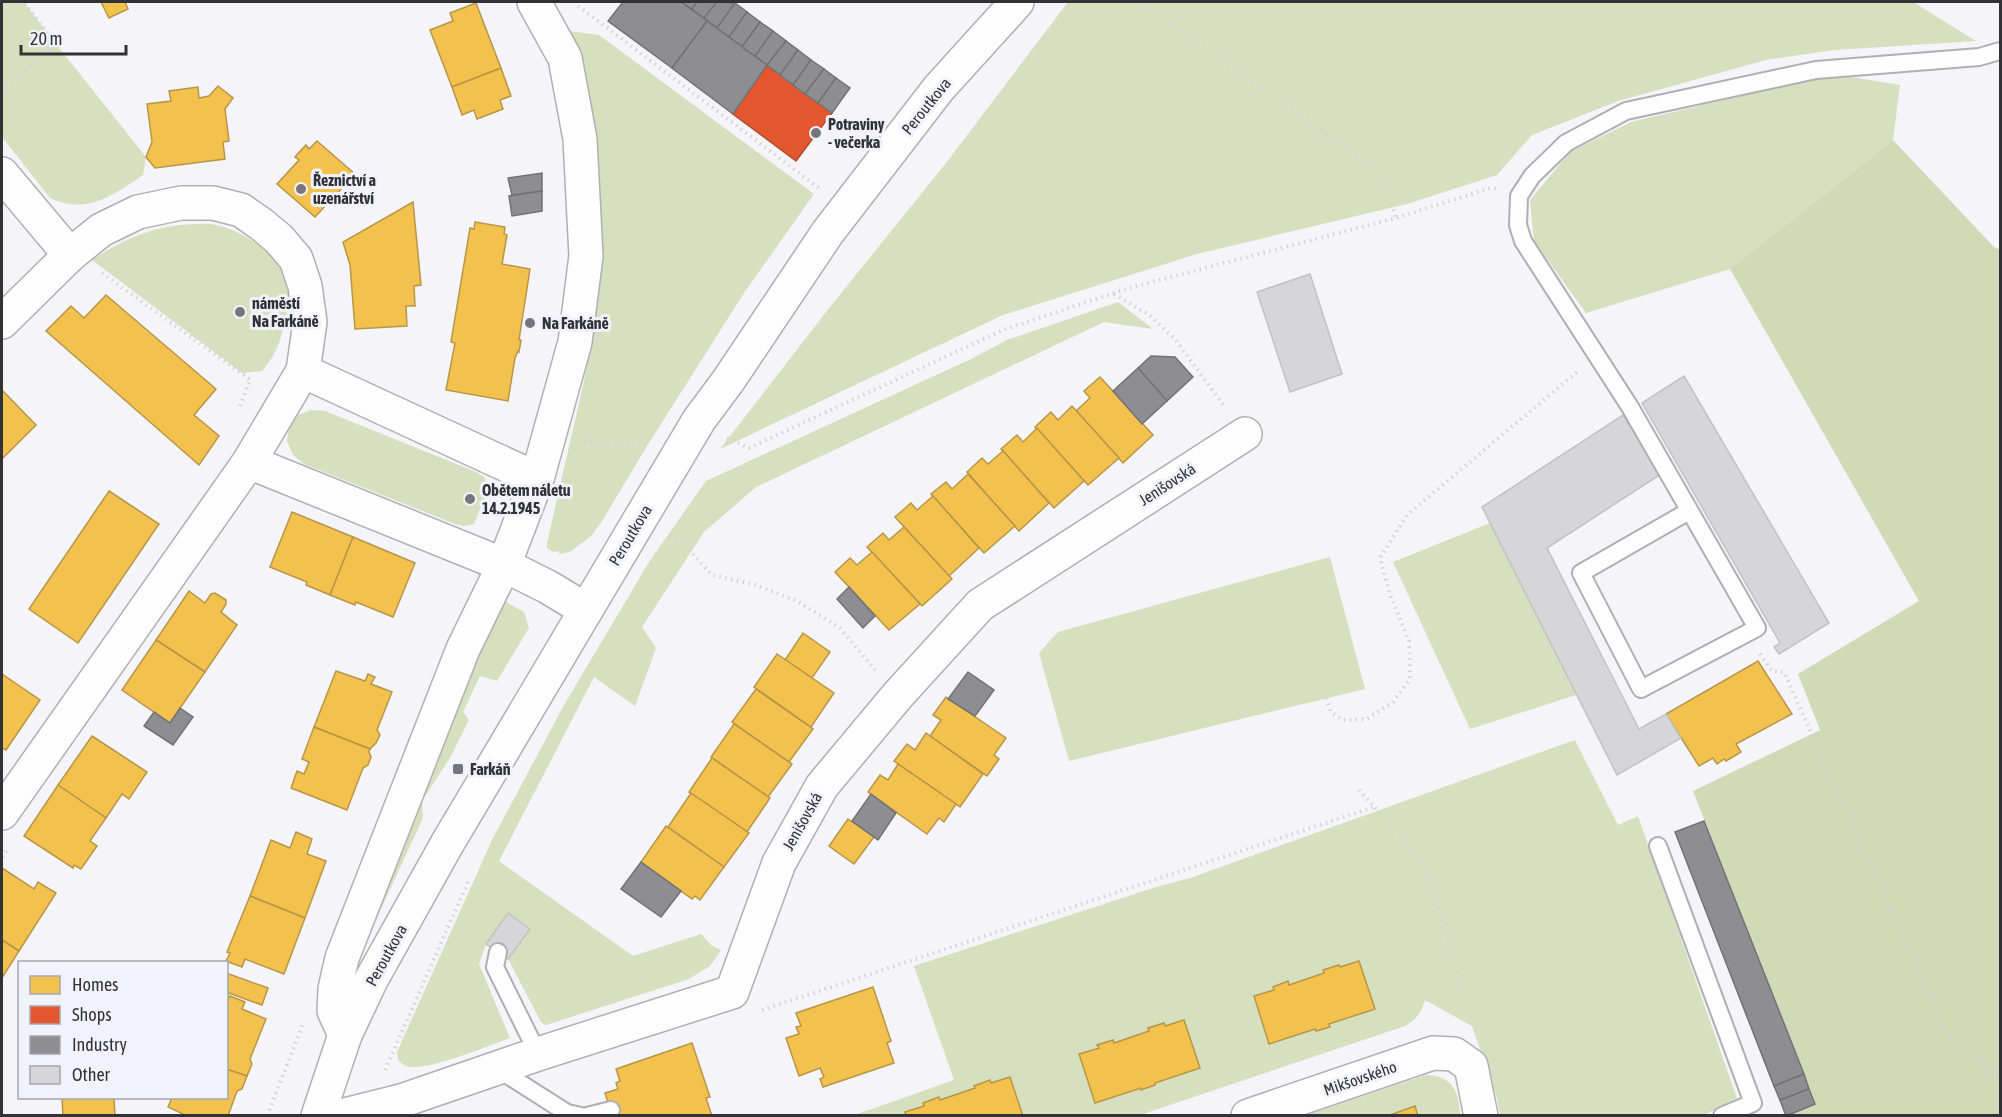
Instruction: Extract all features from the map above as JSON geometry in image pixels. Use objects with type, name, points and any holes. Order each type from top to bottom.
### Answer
[{"type":"street","points":[[345,1035],[334,1011],[335,989],[342,958],[463,649],[504,565],[537,479],[575,342],[586,256],[580,139],[565,58],[534,2]]},
{"type":"street","name":"Peroutkova","points":[[318,1116],[345,1035],[371,980],[447,844],[699,420],[728,381],[828,232],[939,88],[1017,2]]},
{"type":"street","points":[[2,174],[70,255]]},
{"type":"street","points":[[2,322],[70,255],[101,230],[138,212],[181,203],[213,202],[241,210],[279,239],[296,259],[305,286],[310,322],[303,371],[249,462],[2,813]]},
{"type":"street","points":[[303,371],[537,479]]},
{"type":"street","name":"Jenišovská","points":[[341,1116],[402,1101],[538,1054],[732,992],[779,863],[822,786],[898,694],[980,605],[1245,434]]},
{"type":"street","points":[[249,462],[504,565],[548,587],[586,610]]},
{"type":"street","name":"Mikšovského","points":[[1248,1116],[1433,1053],[1454,1054],[1472,1066]]},
{"type":"street","points":[[1472,1066],[1481,1116]]},
{"type":"lane","points":[[1689,510],[1581,573],[1641,689],[1757,628],[1630,407],[1523,241],[1518,225],[1520,196],[1532,176],[1566,143],[1626,111],[1816,70],[1979,57],[2001,51]]},
{"type":"lane","points":[[1658,846],[1753,1103],[1722,1116]]},
{"type":"lane","points":[[498,952],[495,968],[538,1054]]},
{"type":"lane","points":[[498,1069],[567,1113],[581,1116]]},
{"type":"lane","points":[[587,1116],[610,1110]]},
{"type":"path","points":[[2,89],[56,44],[24,2]]},
{"type":"path","points":[[572,2],[822,190]]},
{"type":"path","points":[[1132,2],[1143,4],[1384,172],[1396,218]]},
{"type":"path","points":[[724,437],[749,448],[1002,330],[1114,294],[1396,218],[1491,188],[1520,196]]},
{"type":"path","points":[[70,255],[88,263],[282,404]]},
{"type":"path","points":[[1114,294],[1149,314],[1175,339],[1245,434]]},
{"type":"path","points":[[1326,698],[1331,712],[1342,720],[1367,719],[1393,702],[1410,679],[1409,641],[1391,597],[1380,558],[1407,515],[1596,356]]},
{"type":"path","points":[[549,440],[655,445]]},
{"type":"path","points":[[658,540],[669,537],[682,542],[712,575],[756,585],[806,606],[840,628],[898,694]]},
{"type":"path","points":[[1747,634],[1772,671],[1784,672],[1944,1029],[2001,1081]]},
{"type":"path","points":[[1359,790],[1399,834],[1430,879],[1472,1026],[1472,1066]]},
{"type":"path","points":[[755,1012],[1374,807]]},
{"type":"path","points":[[2,857],[8,847]]},
{"type":"green space","points":[[2,2],[24,2],[146,157],[143,175],[110,196],[88,204],[63,203],[50,198],[2,137]]},
{"type":"green space","points":[[1068,2],[1913,2],[1976,41],[1834,50],[1766,60],[1618,101],[1532,135],[1497,175],[1407,204],[1197,254],[1003,315],[720,449],[946,163]]},
{"type":"green space","points":[[569,31],[599,35],[814,194],[744,293],[602,521],[591,536],[570,552],[560,554],[558,551],[553,552],[547,548],[547,543],[593,334],[601,259]]},
{"type":"green space","points":[[1834,74],[1900,85],[1893,140],[1730,269],[1586,313],[1534,241],[1530,200],[1570,152],[1631,122]]},
{"type":"green space","points":[[1893,140],[1994,247],[2000,250],[2000,1115],[1787,1115],[1815,1103],[1693,791],[1820,730],[1798,674],[1919,601],[1730,269]]},
{"type":"green space","points":[[193,224],[216,225],[249,239],[269,254],[283,274],[289,296],[286,319],[273,356],[262,371],[242,373],[92,260],[140,234],[165,227]]},
{"type":"green space","points":[[1118,302],[1153,329],[1104,322],[756,487],[704,532],[642,627],[656,648],[635,706],[594,677],[499,861],[633,956],[701,934],[711,945],[721,950],[710,966],[689,979],[546,1025],[541,1022],[508,959],[530,928],[508,913],[486,944],[479,964],[510,1038],[427,1066],[406,1066],[398,1060],[397,1052],[492,840],[564,705],[649,562],[706,481],[971,359],[1007,340]]},
{"type":"green space","points":[[311,410],[325,411],[484,477],[489,486],[474,524],[464,526],[455,524],[304,464],[293,455],[287,441],[289,427],[298,415]]},
{"type":"green space","points":[[1490,523],[1576,695],[1470,729],[1393,562]]},
{"type":"green space","points":[[1330,557],[1365,689],[1069,761],[1039,653],[1058,632]]},
{"type":"green space","points":[[501,599],[524,612],[529,628],[497,681],[480,676],[463,712],[469,720],[451,756],[422,801],[423,818],[350,976]]},
{"type":"green space","points":[[1575,740],[1618,825],[1638,816],[1738,1101],[1703,1115],[1500,1115],[1497,1098],[1472,1026],[1425,1000],[1418,1015],[1405,1026],[1140,1115],[1023,1115],[1010,1077],[991,1083],[990,1080],[975,1085],[975,1088],[940,1100],[939,1097],[924,1106],[905,1112],[906,1115],[852,1116],[954,1080],[914,966],[1190,878]],"holes":[[[1338,965],[1375,1009],[1329,1024],[1329,1027],[1316,1031],[1315,1029],[1269,1044],[1255,996],[1274,990],[1273,987],[1288,981],[1289,985],[1324,973],[1323,970]],[[1184,1020],[1200,1068],[1155,1083],[1142,1090],[1141,1088],[1096,1103],[1079,1055],[1113,1040],[1114,1043],[1149,1031],[1164,1023],[1165,1026]]]},
{"type":"green space","points":[[1426,1075],[1443,1078],[1453,1087],[1458,1099],[1460,1115],[1418,1115],[1414,1106],[1387,1115],[1304,1116]]},
{"type":"building: Homes","points":[[101,2],[125,2],[128,9],[109,18]]},
{"type":"building: Homes","points":[[476,3],[501,68],[452,87],[430,30],[453,21],[450,13]]},
{"type":"building: Homes","points":[[501,68],[511,96],[500,100],[503,109],[477,119],[474,110],[462,115],[452,87]]},
{"type":"building: Homes","points":[[218,86],[233,98],[225,109],[229,141],[223,142],[225,159],[155,168],[146,157],[152,142],[147,104],[171,101],[169,91],[198,87],[199,98],[209,96]]},
{"type":"building: Homes","points":[[317,141],[355,174],[315,217],[277,184],[299,160],[295,157],[306,145],[309,149]]},
{"type":"building: Homes","points":[[413,202],[421,285],[414,286],[415,306],[406,306],[407,326],[355,329],[350,265],[343,242]]},
{"type":"building: Homes","points":[[475,222],[505,227],[504,234],[507,235],[502,264],[530,269],[519,352],[515,358],[508,401],[446,390],[455,343],[451,342],[470,228],[474,229]]},
{"type":"building: Homes","points":[[106,295],[216,389],[194,415],[219,436],[199,465],[46,331],[71,306],[84,318]]},
{"type":"building: Homes","points":[[1100,377],[1153,435],[1123,463],[1076,411],[1090,398],[1084,391]]},
{"type":"building: Homes","points":[[2,390],[36,425],[2,459]]},
{"type":"building: Homes","points":[[1072,406],[1119,458],[1088,485],[1035,427],[1051,412],[1058,420]]},
{"type":"building: Homes","points":[[1037,428],[1084,481],[1054,508],[1001,449],[1017,435],[1023,442]]},
{"type":"building: Homes","points":[[1003,451],[1049,503],[1019,531],[967,472],[982,458],[988,464]]},
{"type":"building: Homes","points":[[968,474],[1015,526],[984,553],[931,494],[946,482],[952,489]]},
{"type":"building: Homes","points":[[109,491],[159,524],[78,643],[29,609]]},
{"type":"building: Homes","points":[[933,496],[979,548],[949,576],[895,517],[911,503],[917,510]]},
{"type":"building: Homes","points":[[292,512],[353,537],[330,595],[306,585],[307,582],[270,567]]},
{"type":"building: Homes","points":[[904,527],[952,579],[922,606],[867,547],[883,533],[889,540]]},
{"type":"building: Homes","points":[[353,537],[415,563],[393,617],[356,602],[355,605],[330,595]]},
{"type":"building: Homes","points":[[872,552],[920,604],[889,630],[835,572],[850,558],[857,565]]},
{"type":"building: Homes","points":[[189,591],[205,603],[211,594],[215,593],[226,600],[221,612],[237,625],[205,672],[156,640]]},
{"type":"building: Homes","points":[[803,633],[830,652],[812,678],[785,660]]},
{"type":"building: Homes","points":[[156,640],[205,672],[170,723],[122,690]]},
{"type":"building: Homes","points":[[777,654],[834,693],[811,727],[754,687]]},
{"type":"building: Homes","points":[[1758,661],[1792,714],[1736,744],[1741,752],[1726,761],[1724,759],[1717,764],[1713,758],[1699,766],[1666,714]]},
{"type":"building: Homes","points":[[336,671],[365,681],[368,674],[375,677],[371,684],[392,692],[377,730],[380,735],[370,749],[314,727]]},
{"type":"building: Homes","points":[[2,674],[40,700],[6,750],[2,748]]},
{"type":"building: Homes","points":[[756,689],[813,729],[789,762],[732,722]]},
{"type":"building: Homes","points":[[946,697],[1006,738],[994,755],[999,759],[987,776],[930,736],[941,720],[933,715]]},
{"type":"building: Homes","points":[[734,724],[792,764],[768,797],[711,757]]},
{"type":"building: Homes","points":[[314,727],[370,749],[371,757],[368,765],[363,768],[347,810],[291,788],[297,771],[304,774],[309,762],[302,759]]},
{"type":"building: Homes","points":[[926,733],[983,774],[960,807],[894,761],[907,744],[915,750]]},
{"type":"building: Homes","points":[[92,736],[147,772],[129,799],[122,794],[106,818],[58,785]]},
{"type":"building: Homes","points":[[712,758],[770,798],[747,832],[689,792]]},
{"type":"building: Homes","points":[[898,764],[956,804],[944,822],[939,818],[927,834],[868,792],[880,775],[888,780]]},
{"type":"building: Homes","points":[[58,785],[106,818],[90,841],[97,846],[81,869],[74,865],[73,868],[24,836]]},
{"type":"building: Homes","points":[[691,793],[749,833],[724,867],[668,827]]},
{"type":"building: Homes","points":[[848,819],[874,837],[854,864],[829,846]]},
{"type":"building: Homes","points":[[666,826],[724,867],[700,900],[695,896],[692,899],[641,862]]},
{"type":"building: Homes","points":[[296,832],[312,839],[307,854],[326,861],[305,918],[250,896],[271,840],[290,848]]},
{"type":"building: Homes","points":[[2,868],[34,889],[38,882],[56,893],[19,951],[2,940]]},
{"type":"building: Homes","points":[[250,896],[305,918],[284,974],[245,959],[242,967],[226,961],[230,953],[227,952]]},
{"type":"building: Homes","points":[[2,940],[19,951],[2,978]]},
{"type":"building: Homes","points":[[1359,961],[1375,1009],[1329,1024],[1330,1027],[1316,1031],[1315,1029],[1269,1044],[1254,996],[1274,990],[1273,987],[1288,981],[1289,985],[1324,973],[1323,970]]},
{"type":"building: Homes","points":[[228,974],[268,988],[262,1005],[228,993]]},
{"type":"building: Homes","points":[[873,987],[891,1041],[887,1043],[894,1063],[823,1087],[820,1079],[824,1077],[820,1068],[799,1076],[786,1038],[799,1034],[796,1027],[801,1026],[796,1013]]},
{"type":"building: Homes","points":[[230,996],[245,1002],[242,1009],[266,1019],[250,1059],[252,1064],[247,1076],[228,1070],[228,1000]]},
{"type":"building: Homes","points":[[1184,1020],[1200,1068],[1141,1090],[1141,1088],[1095,1103],[1079,1054],[1099,1048],[1097,1045],[1113,1040],[1114,1043],[1149,1031],[1148,1028]]},
{"type":"building: Homes","points":[[692,1043],[710,1097],[706,1098],[712,1116],[612,1116],[605,1093],[618,1089],[616,1083],[620,1081],[616,1069]]},
{"type":"building: Homes","points":[[228,1070],[247,1076],[242,1089],[237,1091],[228,1116],[187,1116],[168,1107],[172,1099],[228,1099]]},
{"type":"building: Homes","points":[[1010,1077],[1023,1116],[906,1116],[905,1112],[924,1106],[923,1103],[939,1097],[940,1100],[975,1088],[974,1086],[990,1080],[991,1083]]},
{"type":"building: Homes","points":[[62,1099],[114,1099],[115,1116],[63,1116]]},
{"type":"building: Homes","points":[[1415,1106],[1418,1116],[1387,1116]]},
{"type":"building: Shops","points":[[767,65],[832,113],[796,161],[733,114]]},
{"type":"building: Industry","points":[[623,2],[681,2],[707,21],[672,68],[608,21]]},
{"type":"building: Industry","points":[[681,2],[697,2],[692,9]]},
{"type":"building: Industry","points":[[697,2],[717,2],[704,18],[692,9]]},
{"type":"building: Industry","points":[[717,2],[735,3],[717,28],[704,18]]},
{"type":"building: Industry","points":[[735,3],[747,12],[729,37],[717,28]]},
{"type":"building: Industry","points":[[747,12],[760,22],[742,47],[729,37]]},
{"type":"building: Industry","points":[[707,21],[767,65],[733,114],[672,68]]},
{"type":"building: Industry","points":[[760,22],[773,31],[755,56],[742,47]]},
{"type":"building: Industry","points":[[773,31],[786,41],[767,65],[755,56]]},
{"type":"building: Industry","points":[[786,41],[798,50],[780,75],[767,65]]},
{"type":"building: Industry","points":[[798,50],[811,60],[793,85],[780,75]]},
{"type":"building: Industry","points":[[811,60],[824,69],[805,94],[793,85]]},
{"type":"building: Industry","points":[[824,69],[836,78],[818,103],[805,94]]},
{"type":"building: Industry","points":[[836,78],[850,88],[832,113],[818,103]]},
{"type":"building: Industry","points":[[542,173],[542,191],[512,195],[508,178]]},
{"type":"building: Industry","points":[[542,191],[542,211],[512,216],[509,196]]},
{"type":"building: Industry","points":[[1151,356],[1175,357],[1193,377],[1167,401],[1138,368]]},
{"type":"building: Industry","points":[[1138,368],[1167,401],[1142,424],[1113,391]]},
{"type":"building: Industry","points":[[849,587],[875,616],[863,628],[837,599]]},
{"type":"building: Industry","points":[[968,672],[994,690],[975,716],[948,699]]},
{"type":"building: Industry","points":[[180,708],[193,717],[173,745],[144,726],[154,712],[170,723]]},
{"type":"building: Industry","points":[[871,794],[896,813],[878,840],[852,821]]},
{"type":"building: Industry","points":[[1704,821],[1804,1074],[1774,1086],[1675,832]]},
{"type":"building: Industry","points":[[641,862],[681,891],[661,917],[621,889]]},
{"type":"building: Industry","points":[[1804,1074],[1809,1089],[1780,1100],[1774,1086]]},
{"type":"building: Industry","points":[[1809,1089],[1815,1104],[1786,1116],[1780,1100]]},
{"type":"building: Other","points":[[1310,274],[1342,374],[1290,392],[1257,292]]},
{"type":"building: Other","points":[[1684,376],[1829,623],[1779,654],[1774,647],[1780,643],[1642,403]]},
{"type":"building: Other","points":[[1623,415],[1661,474],[1547,548],[1639,729],[1666,714],[1681,738],[1617,775],[1482,507]]},
{"type":"building: Other","points":[[508,913],[530,929],[508,959],[486,944]]},
{"type":"place","name":"Potraviny - večerka","points":[[816,133]]},
{"type":"place","name":"Řeznictví a uzenářství","points":[[301,189]]},
{"type":"place","name":"náměstí Na Farkáně","points":[[240,312]]},
{"type":"place","name":"Na Farkáně","points":[[530,323]]},
{"type":"place","name":"Obětem náletu 14.2.1945","points":[[470,499]]},
{"type":"place","name":"Farkáň","points":[[458,769]]}]
